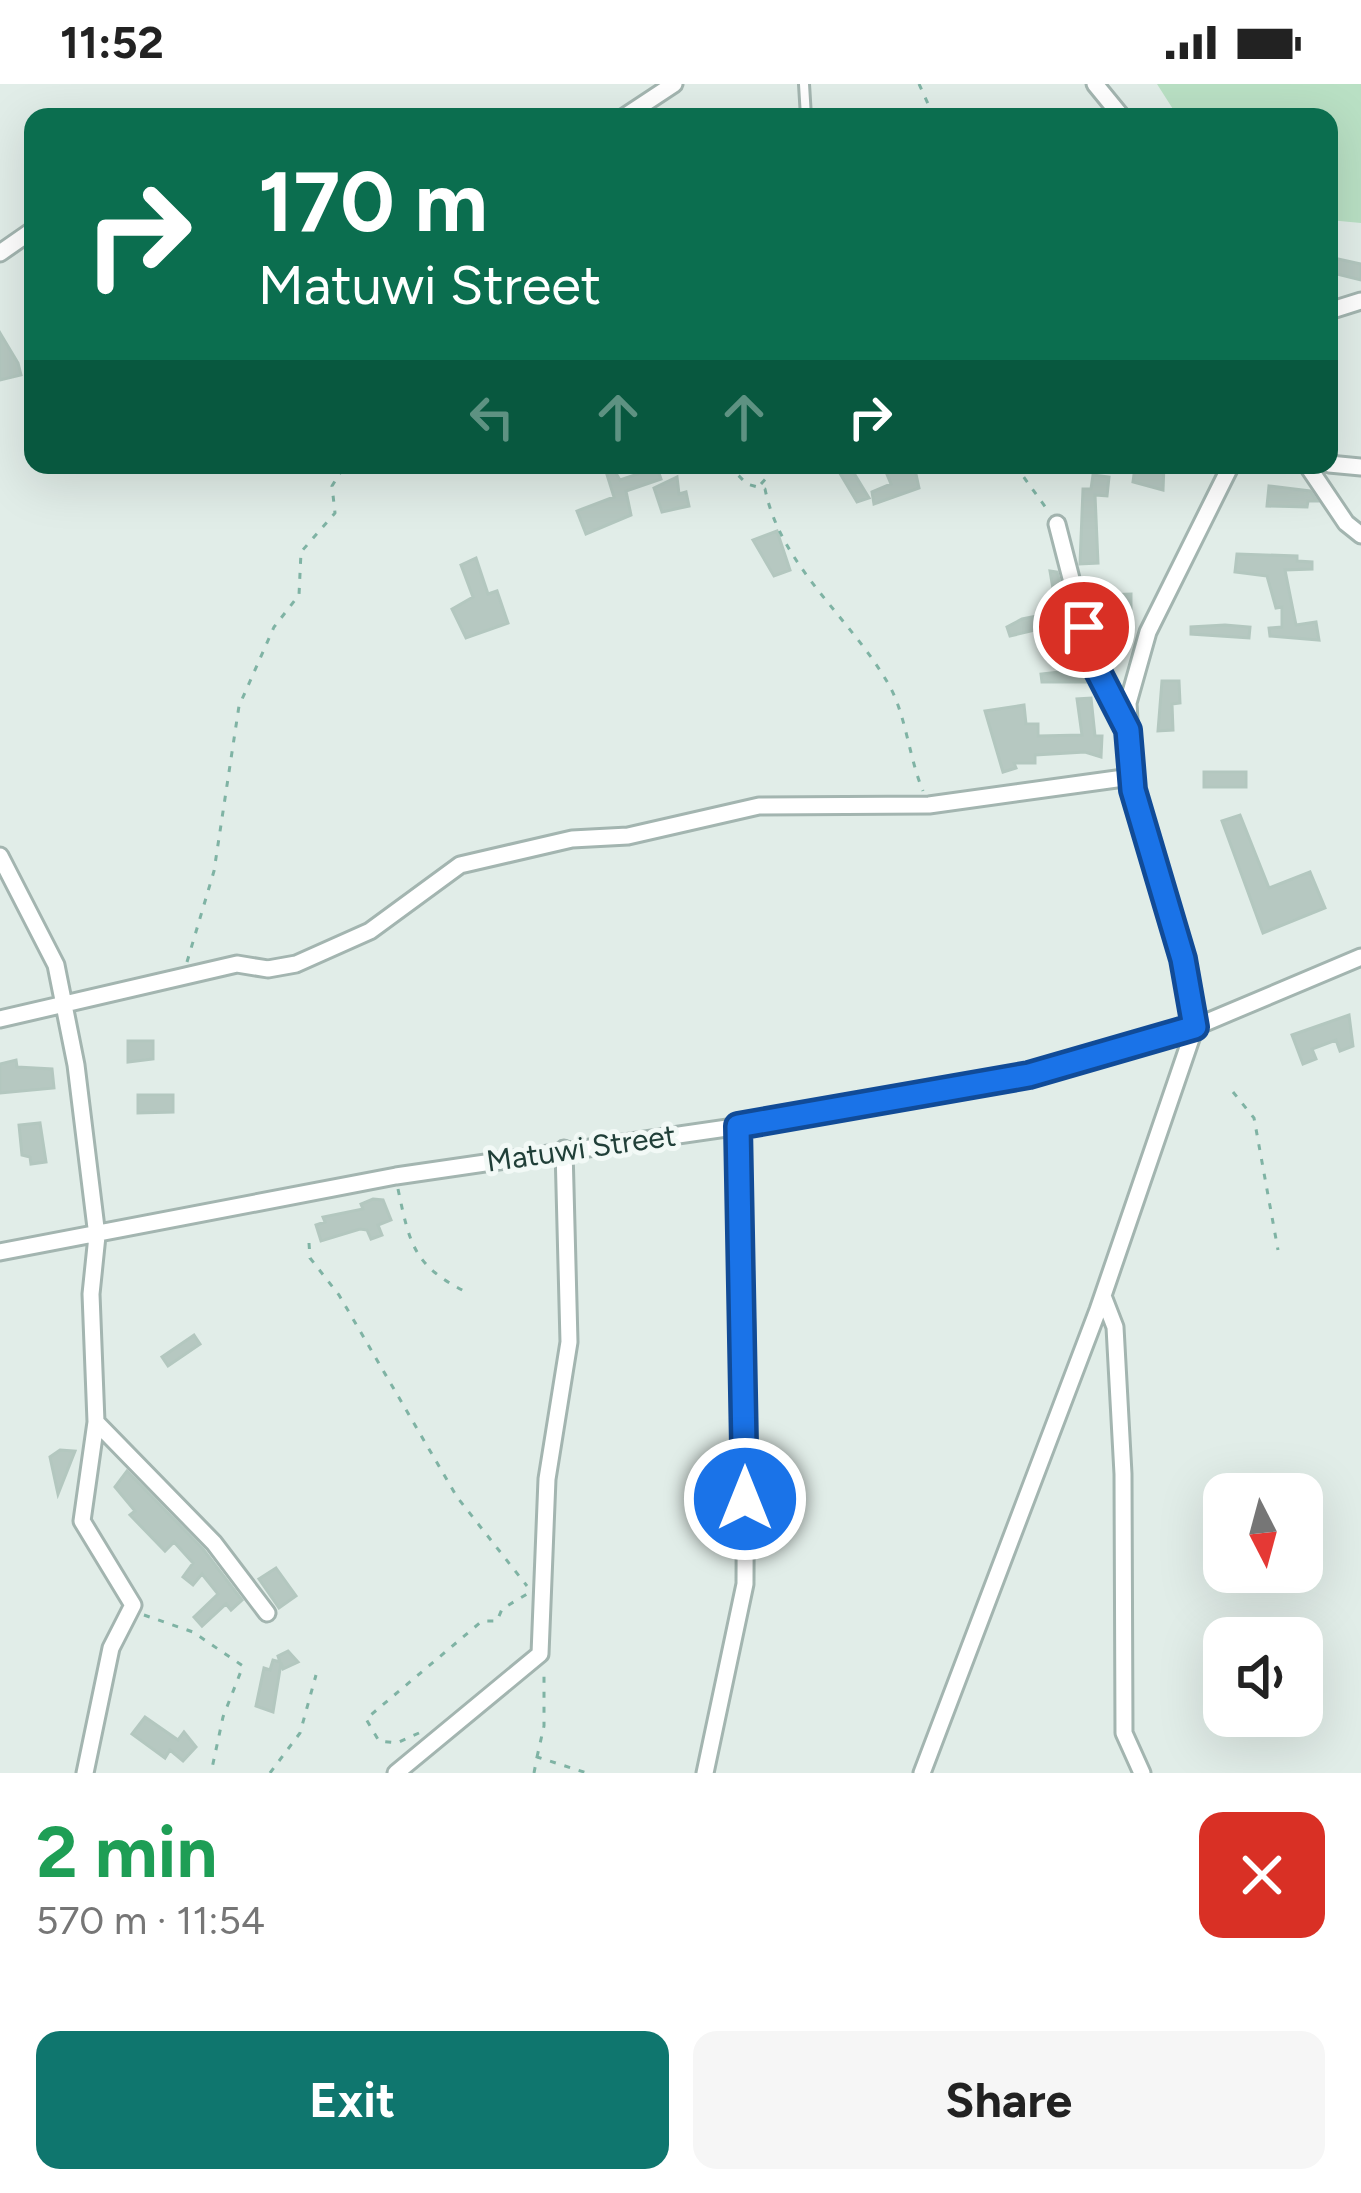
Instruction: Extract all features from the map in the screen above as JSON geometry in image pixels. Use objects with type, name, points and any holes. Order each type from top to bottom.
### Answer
[{"type":"street","points":[[638,108],[674,84]]},
{"type":"street","points":[[1095,84],[1115,108]]},
{"type":"street","points":[[922,1773],[1103,1296],[1195,1027],[1183,959],[1131,777],[1128,730],[1136,666],[1148,632],[1227,474]]},
{"type":"street","points":[[1312,474],[1346,523],[1361,535]]},
{"type":"street","points":[[1058,524],[1092,660],[1128,730]]},
{"type":"street","points":[[0,1019],[64,1007],[182,974],[237,964],[268,969],[296,964],[370,932],[460,866],[572,839],[628,836],[759,806],[854,801],[928,805],[1131,777]]},
{"type":"street","points":[[0,856],[56,965],[97,1236],[91,1294],[96,1422],[83,1525],[129,1594],[131,1610],[108,1661],[85,1773]]},
{"type":"street","name":"Matuwi Street","points":[[0,1252],[396,1176],[738,1126],[1029,1075],[1195,1027],[1361,957]]},
{"type":"street","points":[[705,1773],[745,1584],[746,1330],[738,1126]]},
{"type":"street","points":[[396,1773],[540,1654],[548,1479],[569,1342],[563,1149]]},
{"type":"street","points":[[1103,1296],[1115,1327],[1123,1474],[1124,1733],[1142,1773]]},
{"type":"street","points":[[96,1422],[214,1543],[267,1613]]},
{"type":"path","points":[[182,974],[196,944],[214,871],[239,706],[274,627],[299,595],[301,551],[335,514],[332,486],[339,474]]},
{"type":"path","points":[[737,474],[747,484],[760,485]]},
{"type":"path","points":[[760,485],[770,474]]},
{"type":"path","points":[[1022,474],[1058,524]]},
{"type":"path","points":[[760,485],[818,593],[890,686],[906,750],[928,805]]},
{"type":"path","points":[[1233,1092],[1254,1118],[1278,1250]]},
{"type":"path","points":[[396,1176],[410,1244],[433,1275],[468,1293]]},
{"type":"path","points":[[309,1243],[310,1258],[339,1295],[457,1497],[520,1582],[541,1594]]},
{"type":"path","points":[[436,1731],[414,1734],[397,1743],[379,1741],[366,1720],[482,1621],[497,1621],[502,1609],[526,1594],[541,1594]]},
{"type":"path","points":[[131,1610],[193,1632],[243,1666],[223,1717],[211,1773]]},
{"type":"path","points":[[535,1773],[547,1682],[540,1654]]},
{"type":"path","points":[[270,1773],[300,1733],[316,1675]]},
{"type":"path","points":[[537,1757],[586,1773]]},
{"type":"green space","points":[[1157,84],[1361,84],[1361,223],[1338,221],[1338,108],[1172,108]]},
{"type":"building","points":[[1338,259],[1361,264],[1361,280],[1338,274]]},
{"type":"building","points":[[0,333],[21,375],[0,380]]},
{"type":"building","points":[[607,474],[616,474],[620,480],[659,474],[661,479],[626,491],[631,515],[586,534],[577,511],[614,497]]},
{"type":"building","points":[[840,474],[854,474],[869,498],[857,502]]},
{"type":"building","points":[[887,474],[916,474],[919,488],[874,504],[872,492],[891,484]]},
{"type":"building","points":[[1134,474],[1164,474],[1163,490],[1133,482]]},
{"type":"building","points":[[1093,475],[1109,477],[1107,496],[1095,495],[1098,563],[1080,564],[1083,489],[1091,489]]},
{"type":"building","points":[[677,477],[679,494],[686,492],[689,506],[662,512],[654,488]]},
{"type":"building","points":[[1269,486],[1310,491],[1317,501],[1308,501],[1307,507],[1267,506]]},
{"type":"building","points":[[777,531],[790,570],[774,576],[753,540]]},
{"type":"building","points":[[1237,554],[1297,556],[1297,561],[1312,562],[1312,569],[1285,570],[1296,625],[1316,622],[1319,640],[1270,636],[1269,628],[1282,627],[1282,607],[1276,608],[1267,576],[1235,572]]},
{"type":"building","points":[[476,558],[488,594],[497,591],[508,623],[466,638],[452,609],[473,597],[461,565]]},
{"type":"building","points":[[1050,571],[1057,572],[1087,682],[1042,682],[1041,674],[1069,671],[1068,635],[1058,637],[1056,625],[1010,636],[1007,627],[1057,612]]},
{"type":"building","points":[[1083,578],[1101,582],[1102,595],[1131,594],[1131,608],[1108,609],[1108,642],[1100,642]]},
{"type":"building","points":[[1191,627],[1250,627],[1249,638],[1191,634]]},
{"type":"building","points":[[1162,681],[1179,681],[1180,703],[1172,704],[1173,730],[1158,731]]},
{"type":"building","points":[[1091,698],[1095,736],[1102,736],[1101,757],[1085,752],[1035,755],[1035,763],[1014,763],[1016,768],[1003,772],[985,711],[1024,705],[1026,724],[1038,724],[1038,736],[1082,735],[1077,699]]},
{"type":"building","points":[[1204,772],[1246,772],[1246,787],[1204,787]]},
{"type":"building","points":[[1240,815],[1269,888],[1310,872],[1325,908],[1263,933],[1222,821]]},
{"type":"building","points":[[1349,1015],[1353,1046],[1340,1051],[1336,1040],[1312,1049],[1316,1059],[1303,1064],[1292,1035]]},
{"type":"building","points":[[128,1041],[153,1041],[153,1059],[128,1062]]},
{"type":"building","points":[[16,1060],[17,1067],[52,1069],[54,1088],[0,1093],[0,1064]]},
{"type":"building","points":[[138,1095],[173,1095],[173,1112],[138,1113]]},
{"type":"building","points":[[40,1123],[46,1162],[31,1164],[30,1157],[22,1155],[19,1125]]},
{"type":"building","points":[[383,1200],[391,1220],[378,1225],[382,1235],[371,1239],[367,1230],[360,1229],[321,1241],[316,1225],[325,1222],[323,1217],[363,1209],[361,1204]]},
{"type":"building","points":[[194,1335],[200,1344],[168,1366],[162,1357]]},
{"type":"building","points":[[60,1450],[75,1451],[58,1494],[50,1457]]},
{"type":"building","points":[[127,1471],[203,1549],[242,1600],[231,1610],[226,1604],[202,1626],[194,1617],[218,1594],[202,1574],[193,1585],[183,1577],[193,1563],[174,1542],[165,1551],[130,1515],[135,1511],[115,1487]]},
{"type":"building","points":[[276,1568],[296,1596],[279,1608],[259,1579]]},
{"type":"building","points":[[288,1651],[298,1662],[283,1669],[281,1663],[273,1712],[256,1706],[264,1668],[270,1670],[273,1660],[280,1662],[278,1656]]},
{"type":"building","points":[[145,1717],[178,1740],[184,1732],[196,1747],[183,1761],[170,1750],[165,1758],[132,1734]]},
{"type":"route","points":[[745,1499],[746,1330],[738,1126],[892,1103],[1029,1075],[1116,1054],[1195,1027],[1183,959],[1133,790],[1128,730],[1092,660],[1084,627]]}]
